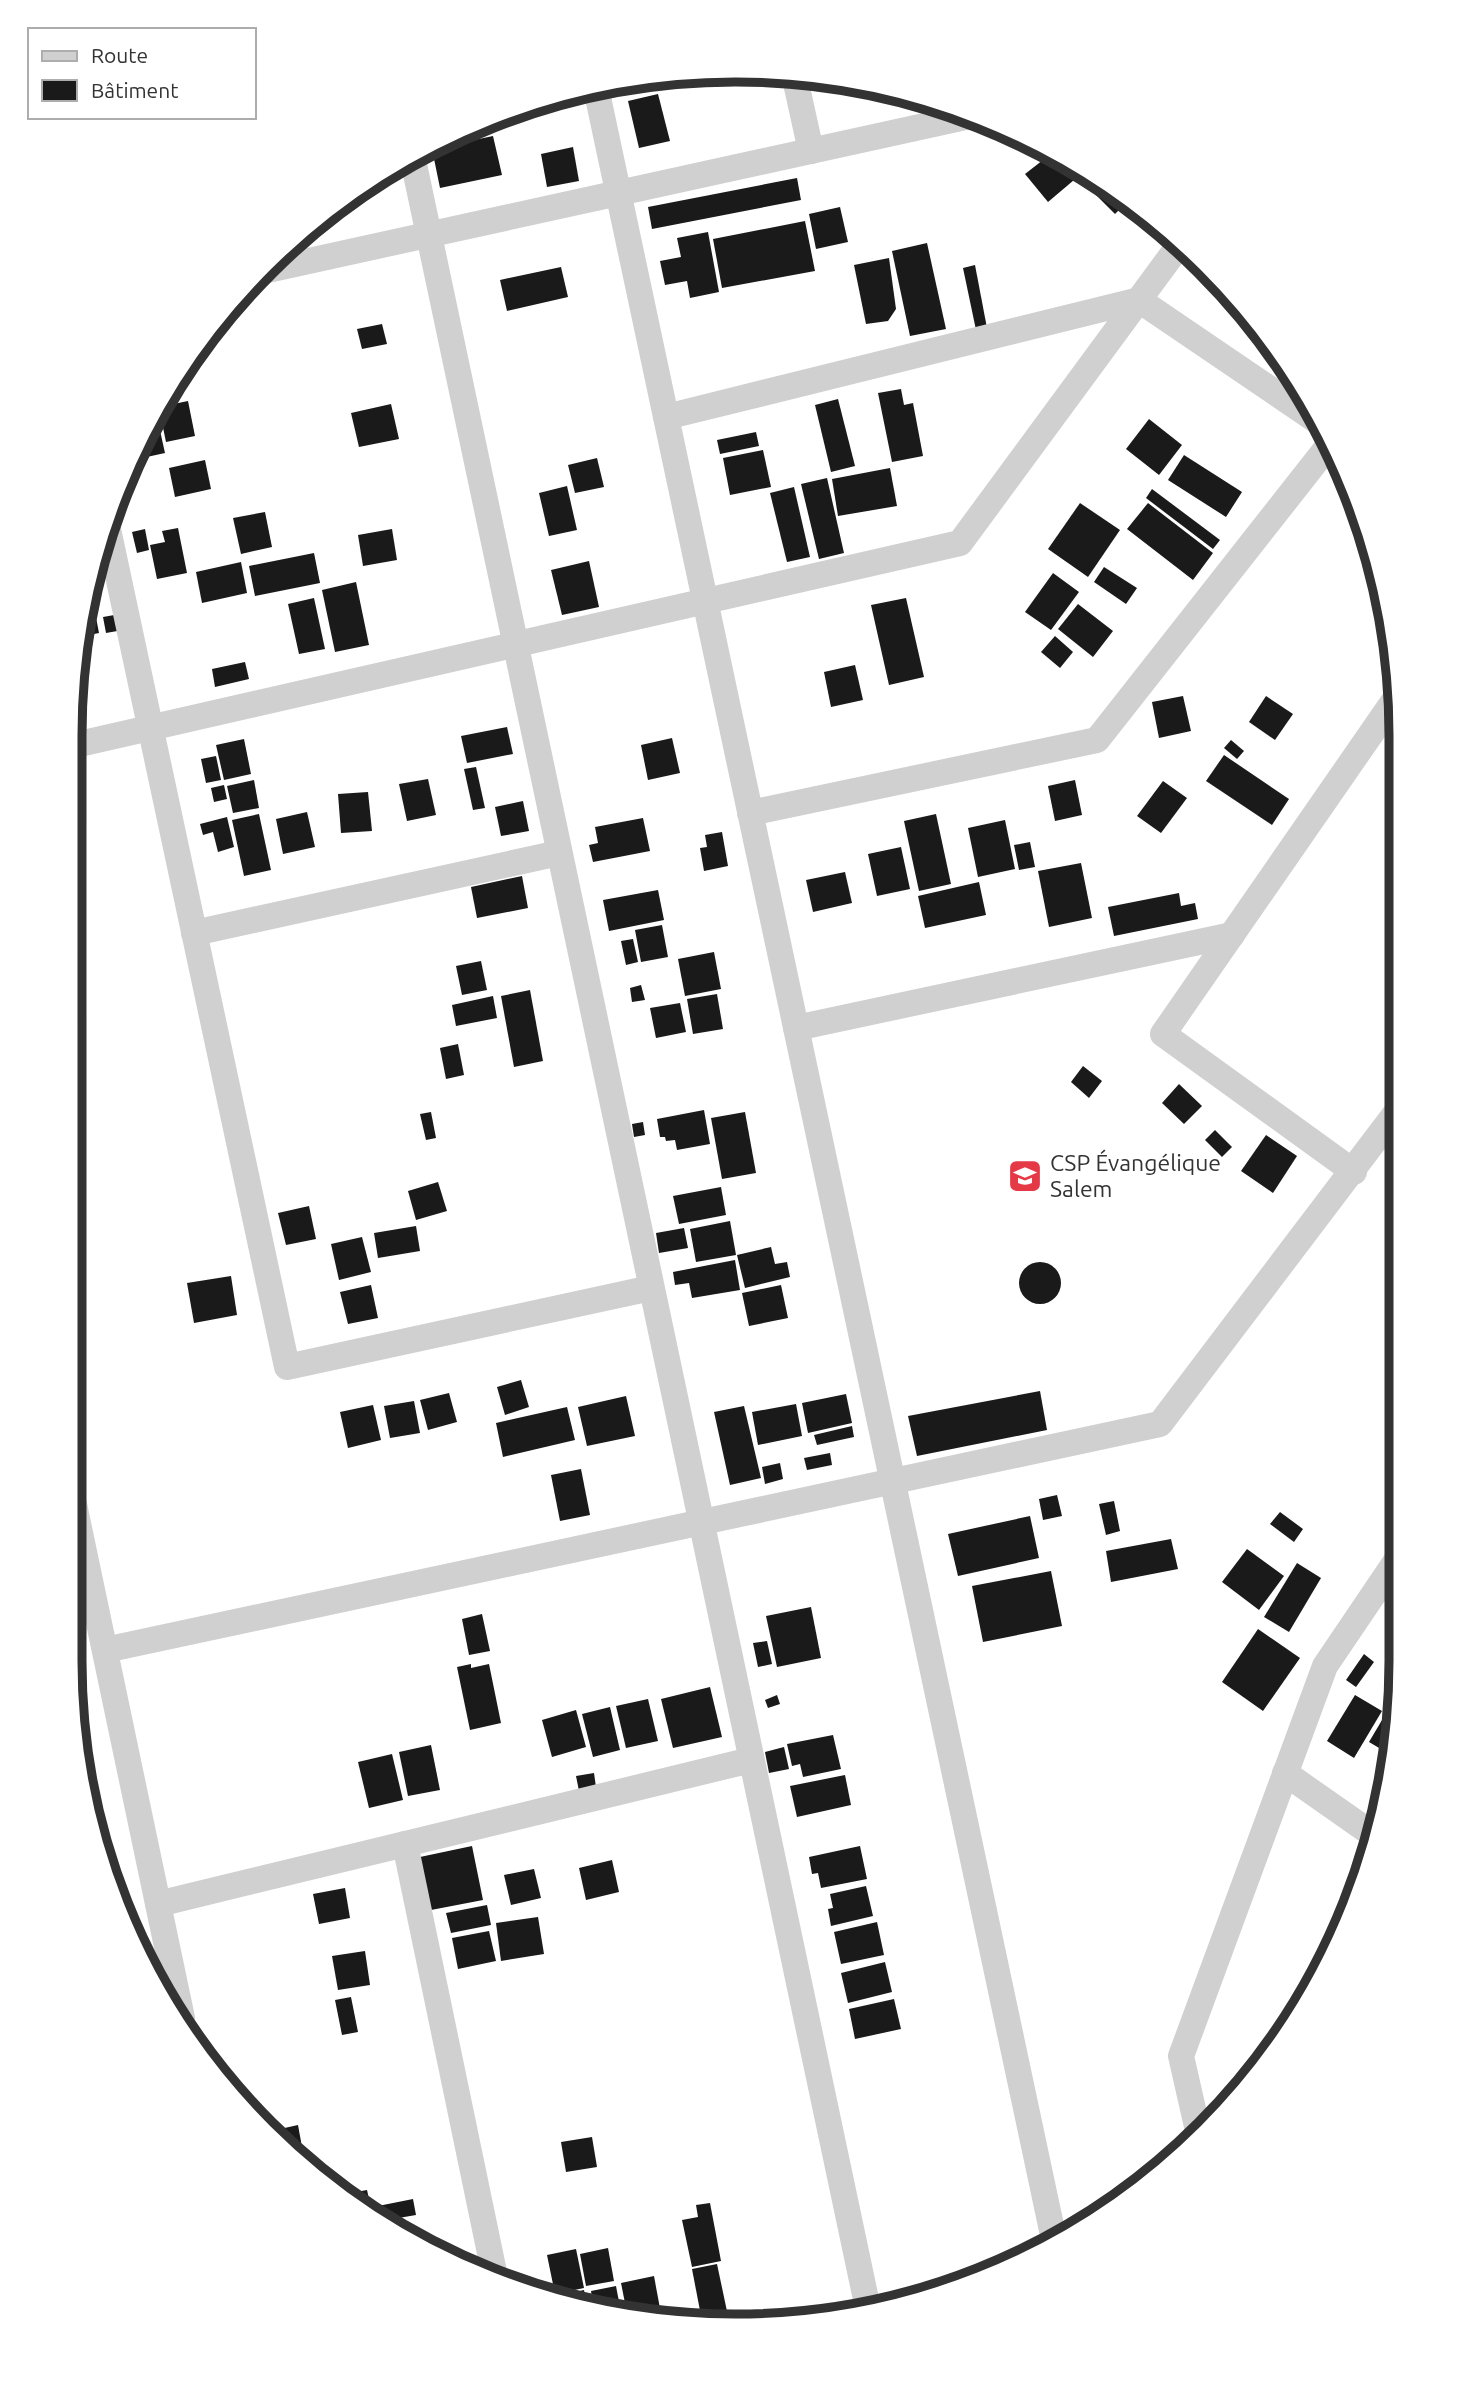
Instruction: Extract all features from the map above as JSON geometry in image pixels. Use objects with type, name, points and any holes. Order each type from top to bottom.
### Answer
[{"type":"street","points":[[797,86],[811,151]]},
{"type":"street","points":[[598,97],[1052,2231]]},
{"type":"street","points":[[281,267],[953,120]]},
{"type":"street","points":[[415,167],[866,2300]]},
{"type":"street","points":[[82,743],[960,543],[1174,252]]},
{"type":"street","points":[[666,417],[1139,300],[1302,411]]},
{"type":"street","points":[[750,813],[1097,740],[1323,452]]},
{"type":"street","points":[[111,545],[286,1367],[651,1288]]},
{"type":"street","points":[[1354,1172],[1163,1034],[1388,708]]},
{"type":"street","points":[[194,933],[559,853]]},
{"type":"street","points":[[796,1028],[1232,935]]},
{"type":"street","points":[[105,1650],[1160,1424],[1389,1123]]},
{"type":"street","points":[[82,1542],[177,1998]]},
{"type":"street","points":[[1196,2123],[1181,2056],[1325,1666],[1389,1571]]},
{"type":"street","points":[[158,1904],[751,1760]]},
{"type":"street","points":[[1285,1773],[1366,1830]]},
{"type":"street","points":[[405,1844],[493,2267]]},
{"type":"building","points":[[658,94],[670,141],[639,148],[628,101]]},
{"type":"building","points":[[493,136],[502,175],[440,188],[434,157],[464,142]]},
{"type":"building","points":[[573,147],[579,181],[547,187],[541,154]]},
{"type":"building","points":[[1043,160],[1070,175],[1074,180],[1048,202],[1025,174]]},
{"type":"building","points":[[797,178],[801,200],[652,229],[648,207]]},
{"type":"building","points":[[1085,184],[1121,208],[1115,214]]},
{"type":"building","points":[[840,207],[848,242],[816,249],[809,214]]},
{"type":"building","points":[[805,221],[815,271],[722,288],[713,239]]},
{"type":"building","points":[[708,232],[719,292],[690,298],[687,281],[665,285],[660,261],[681,257],[677,238]]},
{"type":"building","points":[[927,243],[946,329],[910,336],[892,251]]},
{"type":"building","points":[[889,258],[896,309],[888,321],[866,324],[854,265]]},
{"type":"building","points":[[975,265],[987,328],[976,330],[963,268]]},
{"type":"building","points":[[561,267],[568,297],[507,311],[500,280]]},
{"type":"building","points":[[382,324],[387,344],[362,349],[357,329]]},
{"type":"building","points":[[901,389],[904,405],[913,403],[923,456],[892,462],[878,393]]},
{"type":"building","points":[[838,399],[855,466],[831,472],[815,405]]},
{"type":"building","points":[[188,401],[195,436],[166,442],[162,424],[173,404]]},
{"type":"building","points":[[391,404],[399,439],[359,447],[351,413]]},
{"type":"building","points":[[1149,419],[1182,445],[1159,475],[1126,449]]},
{"type":"building","points":[[160,429],[165,453],[145,457]]},
{"type":"building","points":[[756,432],[759,446],[720,454],[717,440]]},
{"type":"building","points":[[763,450],[771,487],[730,495],[723,458]]},
{"type":"building","points":[[1184,455],[1242,492],[1226,517],[1168,480]]},
{"type":"building","points":[[597,458],[604,487],[575,493],[568,465]]},
{"type":"building","points":[[205,460],[211,489],[175,497],[169,468]]},
{"type":"building","points":[[890,468],[897,506],[838,516],[832,479]]},
{"type":"building","points":[[827,478],[844,553],[819,559],[801,484]]},
{"type":"building","points":[[567,486],[577,530],[549,536],[539,493]]},
{"type":"building","points":[[794,487],[810,557],[787,562],[770,493]]},
{"type":"building","points":[[1152,489],[1220,540],[1213,549],[1146,498]]},
{"type":"building","points":[[1080,503],[1120,530],[1088,577],[1048,549]]},
{"type":"building","points":[[1148,503],[1213,553],[1193,580],[1127,529]]},
{"type":"building","points":[[265,512],[272,547],[241,554],[233,518]]},
{"type":"building","points":[[178,528],[187,573],[157,579],[150,545],[165,542],[162,531]]},
{"type":"building","points":[[145,529],[149,550],[137,553],[132,532]]},
{"type":"building","points":[[392,529],[397,560],[363,566],[358,535]]},
{"type":"building","points":[[314,553],[320,583],[255,596],[249,566]]},
{"type":"building","points":[[589,561],[599,607],[562,615],[551,570]]},
{"type":"building","points":[[241,562],[247,593],[202,603],[196,572]]},
{"type":"building","points":[[1104,567],[1137,588],[1126,604],[1094,582]]},
{"type":"building","points":[[1053,573],[1079,592],[1051,630],[1025,612]]},
{"type":"building","points":[[356,582],[369,645],[335,652],[322,590]]},
{"type":"building","points":[[314,598],[325,649],[299,654],[288,604]]},
{"type":"building","points":[[906,598],[924,677],[889,685],[871,605]]},
{"type":"building","points":[[1078,604],[1113,631],[1093,657],[1058,629]]},
{"type":"building","points":[[95,610],[99,633],[91,635]]},
{"type":"building","points":[[120,614],[123,630],[106,633],[103,617]]},
{"type":"building","points":[[1055,636],[1073,652],[1060,668],[1041,652]]},
{"type":"building","points":[[245,662],[249,679],[215,687],[212,669]]},
{"type":"building","points":[[855,665],[863,700],[831,707],[824,672]]},
{"type":"building","points":[[1183,696],[1191,731],[1159,738],[1152,702]]},
{"type":"building","points":[[1266,696],[1293,714],[1275,740],[1249,722]]},
{"type":"building","points":[[507,727],[513,754],[467,763],[461,736]]},
{"type":"building","points":[[672,738],[680,773],[648,780],[641,745]]},
{"type":"building","points":[[244,739],[251,774],[224,780],[216,745]]},
{"type":"building","points":[[1231,740],[1244,751],[1237,759],[1224,748]]},
{"type":"building","points":[[1224,755],[1289,799],[1272,825],[1206,781]]},
{"type":"building","points":[[216,756],[221,780],[206,783],[201,759]]},
{"type":"building","points":[[476,767],[485,808],[473,810],[464,769]]},
{"type":"building","points":[[428,779],[436,815],[407,821],[399,784]]},
{"type":"building","points":[[254,780],[259,808],[233,813],[227,786]]},
{"type":"building","points":[[1075,780],[1082,815],[1055,821],[1048,786]]},
{"type":"building","points":[[1163,781],[1187,798],[1161,833],[1137,816]]},
{"type":"building","points":[[224,785],[227,799],[214,802],[211,788]]},
{"type":"building","points":[[368,792],[372,831],[341,833],[338,794]]},
{"type":"building","points":[[523,801],[529,831],[501,836],[495,807]]},
{"type":"building","points":[[307,812],[315,847],[283,854],[276,819]]},
{"type":"building","points":[[259,814],[271,870],[244,876],[232,820]]},
{"type":"building","points":[[936,814],[951,884],[919,891],[904,821]]},
{"type":"building","points":[[227,817],[234,847],[218,852],[213,832],[203,835],[200,824]]},
{"type":"building","points":[[643,818],[650,851],[593,862],[589,845],[598,843],[595,827]]},
{"type":"building","points":[[1005,820],[1015,869],[978,877],[968,828]]},
{"type":"building","points":[[722,832],[728,866],[704,871],[700,848],[707,847],[705,835]]},
{"type":"building","points":[[1030,842],[1035,867],[1019,870],[1014,845]]},
{"type":"building","points":[[901,847],[910,889],[877,896],[868,854]]},
{"type":"building","points":[[1081,863],[1092,918],[1049,927],[1038,871]]},
{"type":"building","points":[[845,872],[852,903],[813,912],[806,880]]},
{"type":"building","points":[[522,876],[528,908],[477,918],[471,887]]},
{"type":"building","points":[[979,882],[986,915],[925,928],[918,896]]},
{"type":"building","points":[[658,890],[664,920],[609,931],[603,900]]},
{"type":"building","points":[[1179,893],[1181,906],[1195,903],[1198,919],[1114,936],[1108,907]]},
{"type":"building","points":[[662,925],[668,957],[641,962],[635,930]]},
{"type":"building","points":[[633,939],[638,962],[626,965],[621,941]]},
{"type":"building","points":[[714,952],[721,989],[685,996],[678,959]]},
{"type":"building","points":[[481,961],[487,990],[462,995],[456,966]]},
{"type":"building","points":[[641,985],[645,1000],[632,1002],[630,988]]},
{"type":"building","points":[[530,990],[543,1061],[514,1067],[501,996]]},
{"type":"building","points":[[717,994],[723,1029],[693,1034],[687,999]]},
{"type":"building","points":[[493,996],[497,1018],[456,1026],[452,1005]]},
{"type":"building","points":[[680,1003],[686,1032],[656,1038],[650,1008]]},
{"type":"building","points":[[458,1044],[464,1075],[446,1079],[440,1048]]},
{"type":"building","points":[[1083,1066],[1102,1081],[1089,1098],[1071,1082]]},
{"type":"building","points":[[1179,1084],[1202,1106],[1184,1124],[1162,1103]]},
{"type":"building","points":[[704,1110],[710,1144],[677,1150],[675,1140],[666,1141],[665,1137],[660,1137],[657,1119]]},
{"type":"building","points":[[431,1112],[436,1138],[426,1140],[420,1114]]},
{"type":"building","points":[[745,1112],[756,1173],[722,1179],[711,1118]]},
{"type":"building","points":[[643,1122],[645,1135],[634,1137],[632,1124]]},
{"type":"building","points":[[1215,1130],[1232,1147],[1222,1157],[1205,1140]]},
{"type":"building","points":[[1266,1135],[1297,1156],[1273,1193],[1241,1171]]},
{"type":"building","points":[[438,1182],[447,1211],[416,1220],[408,1191]]},
{"type":"building","points":[[721,1187],[726,1215],[679,1224],[673,1196]]},
{"type":"building","points":[[309,1206],[316,1239],[286,1245],[278,1213]]},
{"type":"building","points":[[730,1221],[736,1255],[696,1262],[690,1229]]},
{"type":"building","points":[[416,1226],[420,1251],[378,1258],[374,1233]]},
{"type":"building","points":[[684,1228],[688,1248],[659,1253],[656,1233]]},
{"type":"building","points":[[362,1237],[371,1272],[339,1280],[331,1244]]},
{"type":"building","points":[[771,1247],[775,1264],[787,1262],[790,1277],[745,1288],[737,1255]]},
{"type":"building","points":[[735,1260],[740,1290],[692,1298],[689,1283],[675,1285],[673,1272]]},
{"type":"building","points":[[1040,1262],[1055,1268],[1061,1283],[1055,1298],[1040,1304],[1025,1298],[1019,1283],[1025,1268]]},
{"type":"building","points":[[231,1276],[237,1315],[194,1323],[187,1283]]},
{"type":"building","points":[[371,1285],[378,1318],[348,1324],[340,1292]]},
{"type":"building","points":[[781,1285],[788,1318],[749,1326],[742,1293]]},
{"type":"building","points":[[521,1380],[529,1407],[505,1415],[497,1387]]},
{"type":"building","points":[[1040,1391],[1047,1430],[917,1456],[908,1416]]},
{"type":"building","points":[[449,1393],[457,1422],[428,1430],[420,1400]]},
{"type":"building","points":[[846,1394],[852,1423],[808,1433],[802,1403]]},
{"type":"building","points":[[626,1396],[635,1436],[587,1446],[578,1407]]},
{"type":"building","points":[[414,1401],[420,1433],[390,1438],[384,1406]]},
{"type":"building","points":[[796,1404],[802,1436],[758,1445],[752,1412]]},
{"type":"building","points":[[373,1405],[381,1440],[348,1448],[340,1412]]},
{"type":"building","points":[[744,1406],[761,1478],[730,1485],[714,1412]]},
{"type":"building","points":[[567,1407],[575,1440],[503,1457],[496,1423]]},
{"type":"building","points":[[852,1426],[854,1437],[817,1445],[814,1435]]},
{"type":"building","points":[[830,1453],[832,1465],[807,1470],[804,1458]]},
{"type":"building","points":[[780,1463],[783,1479],[765,1484],[762,1467]]},
{"type":"building","points":[[581,1469],[590,1515],[560,1521],[551,1475]]},
{"type":"building","points":[[1057,1495],[1062,1516],[1043,1520],[1039,1499]]},
{"type":"building","points":[[1114,1501],[1120,1531],[1106,1535],[1099,1504]]},
{"type":"building","points":[[1280,1512],[1303,1529],[1294,1542],[1270,1524]]},
{"type":"building","points":[[1030,1516],[1039,1558],[958,1576],[948,1534]]},
{"type":"building","points":[[1171,1539],[1178,1569],[1111,1582],[1106,1551]]},
{"type":"building","points":[[1247,1549],[1284,1576],[1259,1610],[1222,1582]]},
{"type":"building","points":[[1297,1563],[1321,1578],[1289,1632],[1264,1617]]},
{"type":"building","points":[[1051,1571],[1062,1626],[983,1642],[972,1586]]},
{"type":"building","points":[[811,1607],[821,1658],[777,1667],[766,1616]]},
{"type":"building","points":[[482,1614],[490,1651],[469,1655],[462,1619]]},
{"type":"building","points":[[1258,1629],[1300,1658],[1263,1711],[1222,1682]]},
{"type":"building","points":[[767,1641],[772,1664],[758,1667],[753,1643]]},
{"type":"building","points":[[1364,1654],[1374,1662],[1356,1687],[1346,1680]]},
{"type":"building","points":[[471,1664],[471,1668],[489,1664],[501,1723],[470,1730],[457,1667]]},
{"type":"building","points":[[710,1687],[722,1737],[673,1748],[661,1699]]},
{"type":"building","points":[[777,1695],[780,1704],[768,1708],[765,1700]]},
{"type":"building","points":[[1355,1695],[1382,1711],[1354,1758],[1327,1741]]},
{"type":"building","points":[[648,1699],[658,1741],[626,1748],[616,1706]]},
{"type":"building","points":[[610,1707],[620,1750],[593,1757],[582,1714]]},
{"type":"building","points":[[576,1710],[586,1747],[552,1757],[542,1720]]},
{"type":"building","points":[[1385,1715],[1386,1716],[1382,1750],[1369,1742]]},
{"type":"building","points":[[833,1735],[841,1769],[803,1777],[800,1764],[792,1766],[787,1744]]},
{"type":"building","points":[[431,1745],[440,1790],[408,1796],[399,1752]]},
{"type":"building","points":[[784,1747],[789,1769],[769,1773],[765,1752]]},
{"type":"building","points":[[392,1754],[403,1800],[369,1808],[358,1762]]},
{"type":"building","points":[[594,1773],[596,1787],[579,1791],[576,1776]]},
{"type":"building","points":[[845,1775],[851,1805],[797,1817],[790,1786]]},
{"type":"building","points":[[472,1846],[483,1900],[431,1910],[420,1857]]},
{"type":"building","points":[[860,1846],[867,1879],[821,1888],[818,1873],[812,1874],[809,1857]]},
{"type":"building","points":[[612,1860],[619,1892],[586,1900],[579,1868]]},
{"type":"building","points":[[534,1869],[541,1898],[511,1905],[504,1875]]},
{"type":"building","points":[[866,1886],[873,1916],[831,1926],[828,1909],[833,1908],[830,1894]]},
{"type":"building","points":[[345,1888],[350,1918],[319,1924],[313,1894]]},
{"type":"building","points":[[487,1905],[491,1925],[451,1933],[446,1913]]},
{"type":"building","points":[[538,1917],[544,1954],[501,1961],[496,1923]]},
{"type":"building","points":[[877,1922],[884,1955],[841,1964],[834,1932]]},
{"type":"building","points":[[489,1931],[496,1961],[458,1969],[452,1938]]},
{"type":"building","points":[[365,1951],[370,1985],[338,1990],[332,1956]]},
{"type":"building","points":[[885,1962],[892,1992],[848,2003],[841,1973]]},
{"type":"building","points":[[351,1997],[358,2032],[342,2035],[335,2000]]},
{"type":"building","points":[[894,1999],[901,2029],[855,2039],[849,2009]]},
{"type":"building","points":[[298,2125],[302,2147],[300,2147],[281,2129]]},
{"type":"building","points":[[592,2137],[597,2167],[566,2172],[561,2142]]},
{"type":"building","points":[[367,2190],[370,2202],[356,2192]]},
{"type":"building","points":[[413,2199],[416,2215],[396,2218],[378,2206]]},
{"type":"building","points":[[710,2203],[721,2261],[692,2267],[682,2220],[698,2217],[696,2205]]},
{"type":"building","points":[[608,2248],[614,2281],[586,2286],[580,2254]]},
{"type":"building","points":[[576,2249],[584,2288],[568,2291],[554,2287],[547,2255]]},
{"type":"building","points":[[717,2264],[727,2314],[700,2312],[692,2269]]},
{"type":"building","points":[[654,2276],[660,2309],[625,2304],[621,2283]]},
{"type":"building","points":[[616,2286],[619,2303],[592,2297],[591,2291]]},
{"type":"building","points":[[584,2290],[585,2296],[572,2292]]},
{"type":"place","name":"CSP Évangélique Salem","points":[[1025,1176]]}]
